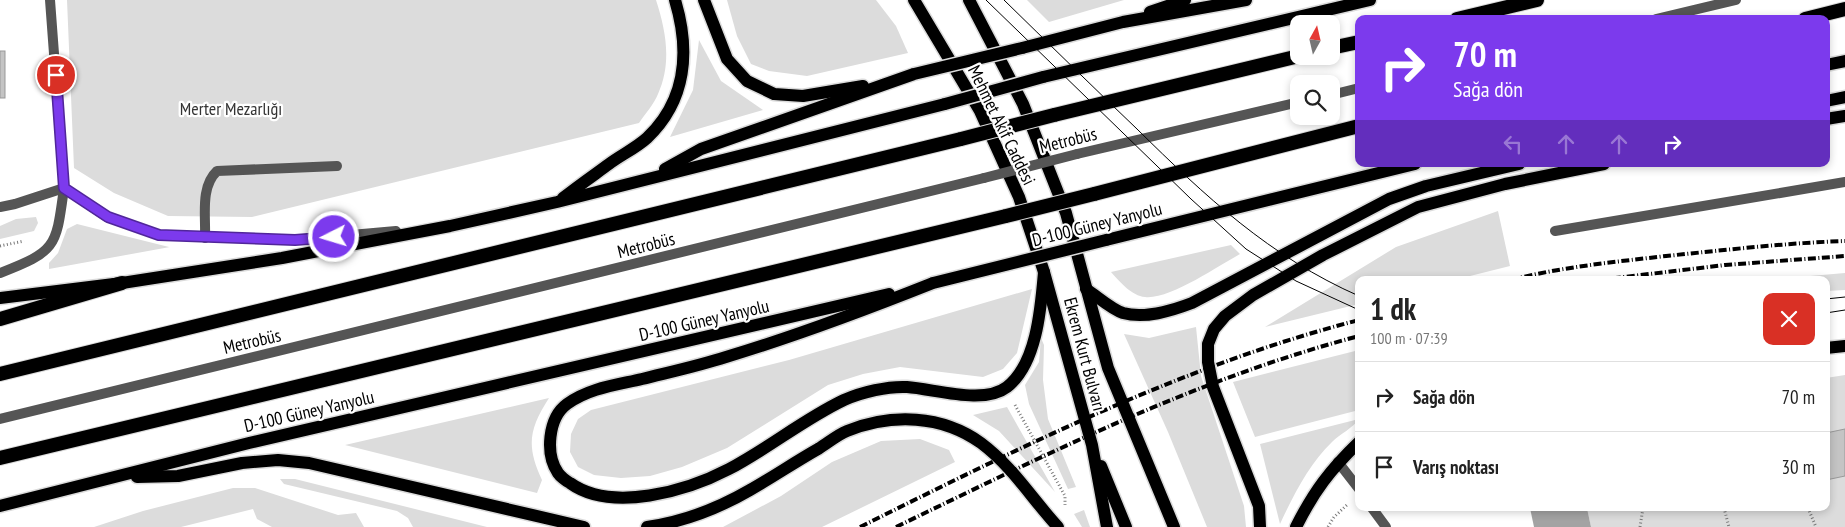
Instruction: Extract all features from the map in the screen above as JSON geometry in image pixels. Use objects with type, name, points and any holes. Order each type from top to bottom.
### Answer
[{"type":"highway","points":[[1474,15],[1537,0]]},
{"type":"highway","points":[[1821,15],[1845,9]]},
{"type":"highway","points":[[1340,46],[1355,43]]},
{"type":"highway","points":[[0,374],[961,139],[1054,114],[1290,58]]},
{"type":"highway","points":[[0,458],[1006,216],[1355,127]]},
{"type":"highway","points":[[0,319],[122,283]]},
{"type":"main road","points":[[557,202],[645,140],[662,122],[674,98],[684,56],[683,33],[675,0]]},
{"type":"main road","points":[[704,0],[728,60],[747,81],[774,94],[803,96],[841,91],[1123,22],[1246,0]]},
{"type":"main road","name":"Mehmet Akif Caddesi","points":[[914,0],[980,111],[1019,197],[1044,272]]},
{"type":"main road","points":[[969,0],[1027,113],[1066,213],[1108,368],[1174,527]]},
{"type":"main road","points":[[978,0],[987,36]]},
{"type":"main road","points":[[1123,22],[1185,0]]},
{"type":"main road","points":[[0,298],[122,283],[282,258],[450,226],[557,202],[1044,77],[1370,0]]},
{"type":"main road","points":[[1830,64],[1845,61]]},
{"type":"main road","points":[[649,177],[701,149],[914,74]]},
{"type":"main road","points":[[1830,99],[1845,97]]},
{"type":"main road","points":[[1830,119],[1845,116]]},
{"type":"main road","name":"D-100 Güney Yanyolu","points":[[0,506],[249,443],[933,283],[1402,167]]},
{"type":"main road","points":[[1086,289],[1122,313],[1150,314],[1170,311],[1192,303],[1389,199],[1426,186],[1506,167]]},
{"type":"main road","points":[[1260,527],[1258,506],[1213,387],[1208,362],[1208,344],[1214,328],[1225,316],[1253,295],[1323,255],[1418,208],[1505,184],[1589,167]]},
{"type":"main road","points":[[933,283],[860,312],[724,358],[588,391],[564,406],[552,426],[550,450],[558,473],[588,494],[608,497],[638,497],[700,482],[722,472],[845,400],[870,392],[906,387],[992,395],[1004,389],[1018,376],[1028,359],[1041,310],[1044,272]]},
{"type":"main road","name":"Ekrem Kurt Bulvarı","points":[[1044,272],[1092,445]]},
{"type":"main road","points":[[1830,348],[1845,346]]},
{"type":"main road","points":[[647,527],[668,524],[708,510],[748,491],[847,431],[889,419],[924,420],[952,427],[980,443],[1008,466],[1051,522],[1058,527]]},
{"type":"main road","points":[[1092,445],[1107,527]]},
{"type":"main road","points":[[1092,445],[1126,527]]},
{"type":"main road","points":[[1296,527],[1309,502],[1338,462],[1355,446]]},
{"type":"main road","points":[[112,478],[178,476],[242,463],[278,460],[309,463],[584,527]]},
{"type":"street","points":[[0,273],[34,260],[49,248],[56,234],[64,188],[50,0]]},
{"type":"street","points":[[1673,15],[1736,0]]},
{"type":"street","points":[[1340,93],[1355,89]]},
{"type":"street","name":"Metrobüs","points":[[0,419],[1078,154],[1290,104]]},
{"type":"street","points":[[205,238],[206,189],[209,179],[217,171],[336,166]]},
{"type":"street","points":[[1555,231],[1845,182]]},
{"type":"street","points":[[0,207],[16,204],[64,188]]},
{"type":"street","points":[[64,188],[108,217],[159,235],[295,240],[450,226]]},
{"type":"street","points":[[1338,462],[1355,484]]},
{"type":"street","points":[[1374,511],[1386,527]]},
{"type":"path","points":[[1004,389],[1024,417],[1065,496],[1066,503],[1051,522]]},
{"type":"path","points":[[1328,527],[1334,517],[1352,499]]},
{"type":"path","points":[[1640,527],[1643,511]]},
{"type":"path","points":[[1725,511],[1729,527]]},
{"type":"path","points":[[1809,511],[1816,527]]},
{"type":"green space","name":"Merter Mezarlığı","points":[[67,0],[656,0],[665,35],[665,71],[656,98],[639,123],[252,217],[168,216],[114,193],[74,168]]},
{"type":"green space","points":[[727,0],[876,0],[896,26],[908,53],[807,76],[769,71],[751,64],[737,36]]},
{"type":"green space","points":[[1027,0],[1124,0],[1049,22]]},
{"type":"green space","points":[[699,40],[721,81],[763,110],[670,137],[693,90]]},
{"type":"green space","points":[[1498,211],[1510,266],[1470,276],[1355,276],[1355,305],[1265,327],[1396,247]]},
{"type":"green space","points":[[36,217],[38,223],[34,231],[0,239],[0,226],[16,219]]},
{"type":"green space","points":[[77,224],[170,247],[49,269],[49,263],[58,253],[67,229]]},
{"type":"green space","points":[[1231,245],[1240,254],[1180,288],[1155,297],[1135,294],[1126,288],[1111,272]]},
{"type":"green space","points":[[1845,273],[1845,290],[1830,291],[1830,276],[1810,276]]},
{"type":"green space","points":[[1032,289],[1017,353],[1003,369],[983,377],[900,367],[863,374],[828,385],[727,448],[682,467],[650,476],[621,478],[594,475],[578,467],[570,452],[571,434],[578,419],[591,410],[789,360]]},
{"type":"green space","points":[[1196,327],[1201,376],[1244,506],[1246,527],[1207,527],[1168,432],[1124,334],[1149,338]]},
{"type":"green space","points":[[1041,338],[1044,345],[1043,380],[1048,419],[1076,487],[1068,489],[1029,404],[1025,385],[1039,362]]},
{"type":"green space","points":[[1355,351],[1355,411],[1255,437],[1233,382]]},
{"type":"green space","points":[[1845,375],[1845,527],[1591,527],[1588,511],[1830,511],[1830,377]]},
{"type":"green space","points":[[549,398],[537,419],[532,438],[534,457],[542,480],[537,493],[345,445]]},
{"type":"green space","points":[[1007,407],[1055,492],[999,431],[973,415]]},
{"type":"green space","points":[[1355,420],[1355,423],[1332,442],[1316,460],[1296,492],[1280,524],[1260,444]]},
{"type":"green space","points":[[920,439],[949,450],[955,462],[822,527],[723,527],[781,496],[832,462],[881,441]]},
{"type":"green space","points":[[280,479],[295,479],[487,527],[413,527],[408,518],[397,511],[284,484]]},
{"type":"green space","points":[[233,488],[255,488],[338,515],[356,513],[364,527],[272,527],[257,519],[253,509],[181,527],[94,527],[143,511]]},
{"type":"green space","points":[[1084,510],[1090,527],[1082,527],[1074,514]]},
{"type":"shaded area","points":[[1531,511],[1588,511],[1591,527],[1534,527]]},
{"type":"building","points":[[0,51],[5,51],[5,98],[0,98]]},
{"type":"building","points":[[1845,429],[1845,476],[1830,479],[1830,432]]},
{"type":"tram line","points":[[986,0],[1191,199],[1246,249],[1296,281],[1355,308]]},
{"type":"tram line","points":[[1004,0],[1162,154],[1240,223],[1296,263],[1355,294]]},
{"type":"tram line","points":[[1830,299],[1845,297]]},
{"type":"tram line","points":[[1830,312],[1845,310]]},
{"type":"railway","points":[[1526,276],[1627,260],[1800,243],[1845,241]]},
{"type":"railway","points":[[1633,276],[1725,265],[1845,256]]},
{"type":"railway","points":[[860,527],[981,467],[1104,410],[1230,360],[1355,321]]},
{"type":"railway","points":[[896,527],[1009,472],[1181,396],[1239,374],[1355,337]]},
{"type":"route","points":[[56,75],[64,188],[108,217],[159,235],[215,239],[295,240],[334,237]]}]
